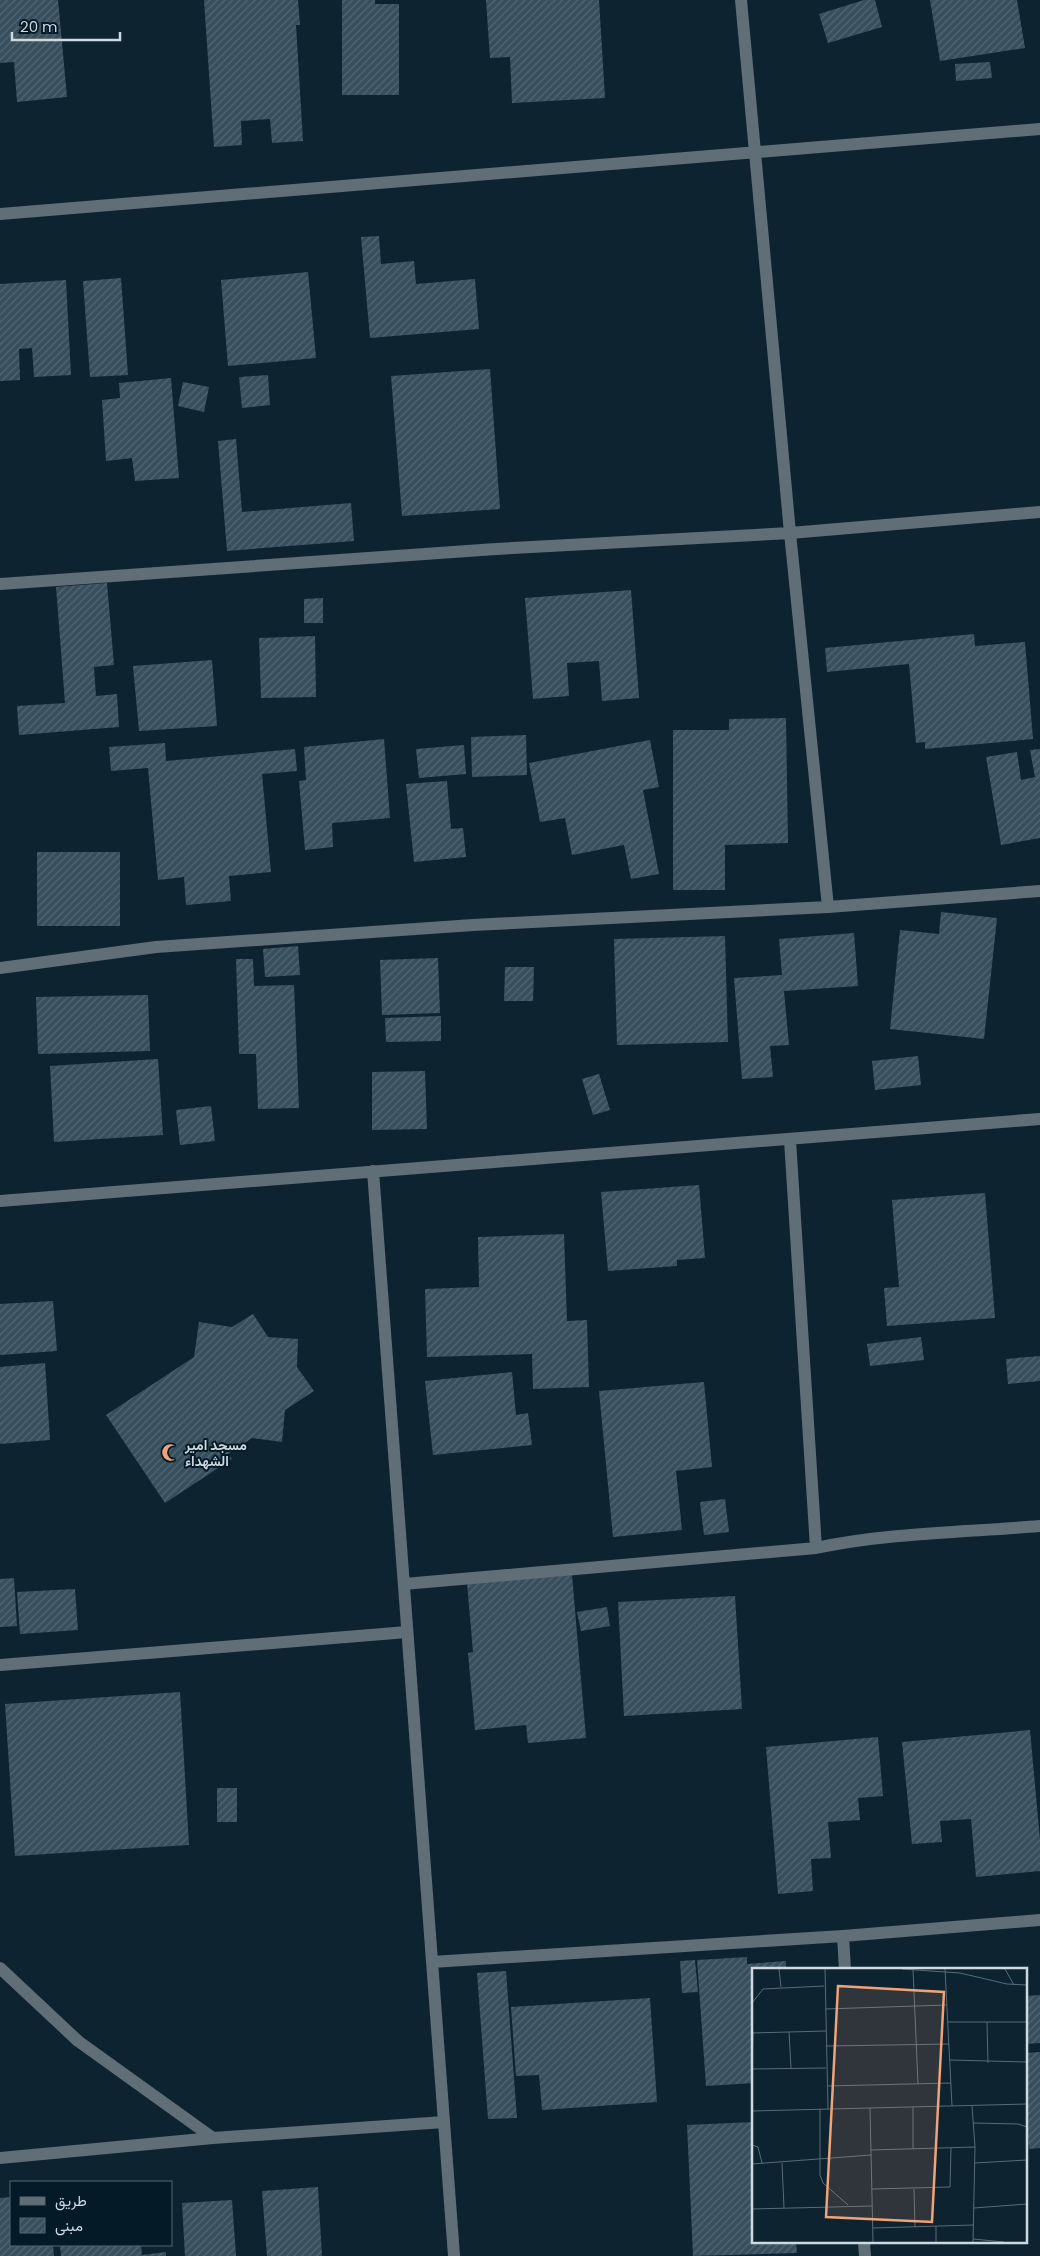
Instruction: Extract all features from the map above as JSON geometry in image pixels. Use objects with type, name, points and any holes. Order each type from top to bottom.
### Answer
[{"type":"street","points":[[741,0],[790,534],[828,907]]},
{"type":"street","points":[[0,214],[1040,129]]},
{"type":"street","points":[[0,584],[496,549],[790,534],[1040,512]]},
{"type":"street","points":[[0,968],[166,946],[473,925],[828,907],[1040,892]]},
{"type":"street","points":[[0,1201],[1040,1120]]},
{"type":"street","points":[[790,1140],[816,1548]]},
{"type":"street","points":[[373,1171],[454,2256]]},
{"type":"street","points":[[404,1584],[816,1548],[835,1544],[1040,1526]]},
{"type":"street","points":[[0,1665],[407,1632]]},
{"type":"street","points":[[432,1962],[843,1936],[1040,1920]]},
{"type":"street","points":[[843,1936],[845,1968]]},
{"type":"street","points":[[0,1968],[78,2041],[213,2138]]},
{"type":"street","points":[[0,2158],[213,2138],[444,2122]]},
{"type":"building","points":[[0,0],[58,0],[67,97],[17,102],[14,62],[0,63]]},
{"type":"building","points":[[204,0],[298,0],[300,25],[296,25],[303,141],[272,143],[270,119],[241,121],[242,145],[214,147]]},
{"type":"building","points":[[342,0],[375,0],[375,4],[399,4],[399,95],[342,95]]},
{"type":"building","points":[[486,0],[599,0],[605,98],[512,103],[510,57],[490,58]]},
{"type":"building","points":[[864,0],[875,0],[882,27],[828,43],[819,14]]},
{"type":"building","points":[[930,0],[1017,0],[1025,48],[940,61]]},
{"type":"building","points":[[990,62],[992,78],[956,81],[955,64]]},
{"type":"building","points":[[379,236],[381,264],[414,261],[416,284],[475,279],[479,329],[370,338],[361,237]]},
{"type":"building","points":[[308,272],[316,358],[228,366],[221,280]]},
{"type":"building","points":[[121,278],[128,375],[90,377],[83,281]]},
{"type":"building","points":[[66,280],[71,375],[34,377],[32,348],[19,349],[20,380],[0,381],[0,284]]},
{"type":"building","points":[[490,369],[500,509],[402,516],[391,376]]},
{"type":"building","points":[[268,375],[270,405],[242,408],[239,377]]},
{"type":"building","points":[[171,378],[179,478],[135,481],[132,458],[106,461],[102,400],[120,398],[119,383]]},
{"type":"building","points":[[183,382],[209,387],[204,412],[178,406]]},
{"type":"building","points":[[236,439],[242,512],[351,503],[354,541],[227,551],[218,441]]},
{"type":"building","points":[[107,583],[114,665],[94,667],[96,696],[117,694],[119,727],[19,735],[17,706],[65,703],[56,587]]},
{"type":"building","points":[[631,590],[639,698],[602,701],[599,661],[567,663],[569,696],[533,699],[525,598]]},
{"type":"building","points":[[323,598],[323,623],[304,623],[304,599]]},
{"type":"building","points":[[974,634],[975,646],[1025,642],[1033,739],[925,749],[925,742],[916,743],[909,664],[827,672],[825,648]]},
{"type":"building","points":[[315,636],[316,697],[261,698],[259,638]]},
{"type":"building","points":[[212,660],[217,726],[139,731],[133,666]]},
{"type":"building","points":[[786,718],[788,843],[725,845],[725,890],[673,890],[673,730],[729,730],[729,719]]},
{"type":"building","points":[[526,735],[527,775],[472,777],[471,737]]},
{"type":"building","points":[[384,739],[390,818],[332,823],[333,847],[305,850],[299,781],[306,780],[304,747]]},
{"type":"building","points":[[650,740],[659,787],[643,790],[659,874],[631,879],[624,845],[572,855],[565,818],[540,822],[529,763]]},
{"type":"building","points":[[165,743],[166,761],[295,749],[297,771],[262,774],[271,872],[229,876],[231,901],[186,905],[184,877],[158,880],[148,768],[111,771],[109,747]]},
{"type":"building","points":[[464,745],[466,774],[419,778],[416,749]]},
{"type":"building","points":[[1040,749],[1040,838],[1001,845],[986,757],[1017,752],[1021,780],[1035,777],[1030,750]]},
{"type":"building","points":[[447,781],[451,829],[463,828],[466,857],[414,862],[406,784]]},
{"type":"building","points":[[37,852],[120,852],[120,926],[37,926]]},
{"type":"building","points":[[941,912],[997,918],[984,1039],[890,1029],[900,930],[939,934]]},
{"type":"building","points":[[854,933],[858,986],[784,991],[789,1045],[770,1046],[773,1077],[742,1079],[734,978],[782,975],[779,939]]},
{"type":"building","points":[[725,936],[728,1042],[617,1045],[614,939]]},
{"type":"building","points":[[298,946],[300,975],[265,977],[263,949]]},
{"type":"building","points":[[438,958],[440,1013],[382,1015],[380,960]]},
{"type":"building","points":[[236,959],[253,959],[254,986],[294,985],[299,1108],[258,1109],[256,1054],[239,1054]]},
{"type":"building","points":[[505,967],[534,967],[533,1001],[504,1001]]},
{"type":"building","points":[[148,995],[150,1051],[38,1054],[36,997]]},
{"type":"building","points":[[441,1016],[441,1041],[386,1042],[385,1018]]},
{"type":"building","points":[[918,1056],[921,1085],[875,1090],[872,1061]]},
{"type":"building","points":[[158,1059],[163,1135],[54,1142],[50,1066]]},
{"type":"building","points":[[425,1071],[427,1129],[372,1130],[372,1072]]},
{"type":"building","points":[[599,1074],[610,1110],[593,1115],[582,1079]]},
{"type":"building","points":[[211,1106],[215,1141],[180,1145],[176,1110]]},
{"type":"building","points":[[699,1185],[705,1258],[677,1260],[677,1266],[608,1271],[601,1192]]},
{"type":"building","points":[[985,1193],[995,1318],[887,1326],[884,1288],[899,1287],[892,1200]]},
{"type":"building","points":[[564,1234],[567,1321],[587,1320],[589,1387],[533,1389],[532,1354],[427,1357],[425,1289],[479,1287],[478,1237]]},
{"type":"building","points":[[53,1301],[57,1351],[0,1355],[0,1304]]},
{"type":"building","name":"مسجد امير الشهداء","points":[[253,1314],[268,1337],[298,1339],[297,1367],[314,1391],[285,1410],[282,1442],[252,1438],[228,1454],[232,1459],[165,1503],[106,1415],[194,1357],[199,1322],[232,1327]]},
{"type":"building","points":[[921,1337],[924,1360],[870,1366],[867,1344]]},
{"type":"building","points":[[1040,1356],[1040,1381],[1008,1384],[1006,1359]]},
{"type":"building","points":[[45,1363],[50,1440],[0,1444],[0,1367]]},
{"type":"building","points":[[512,1372],[516,1415],[528,1413],[532,1445],[433,1455],[425,1381]]},
{"type":"building","points":[[704,1382],[712,1467],[676,1471],[682,1530],[613,1537],[599,1391]]},
{"type":"building","points":[[725,1499],[729,1532],[704,1535],[700,1502]]},
{"type":"building","points":[[572,1575],[586,1738],[528,1743],[526,1725],[475,1730],[468,1653],[473,1652],[467,1583]]},
{"type":"building","points":[[14,1578],[17,1626],[0,1627],[0,1579]]},
{"type":"building","points":[[75,1589],[78,1630],[20,1634],[17,1592]]},
{"type":"building","points":[[735,1596],[742,1709],[624,1716],[618,1602]]},
{"type":"building","points":[[607,1607],[610,1626],[581,1631],[577,1612]]},
{"type":"building","points":[[180,1692],[189,1845],[15,1856],[5,1704]]},
{"type":"building","points":[[1030,1730],[1040,1840],[1040,1871],[976,1877],[971,1819],[940,1821],[942,1842],[912,1844],[902,1742]]},
{"type":"building","points":[[878,1737],[883,1796],[858,1798],[860,1820],[828,1822],[831,1858],[811,1859],[813,1891],[778,1894],[766,1747]]},
{"type":"building","points":[[217,1788],[237,1788],[237,1822],[217,1822]]},
{"type":"building","points":[[747,1957],[747,1964],[786,1961],[786,1968],[752,1968],[752,2083],[706,2086],[697,1960]]},
{"type":"building","points":[[695,1960],[698,1992],[682,1993],[680,1961]]},
{"type":"building","points":[[506,1971],[517,2118],[488,2119],[477,1973]]},
{"type":"building","points":[[1040,1995],[1040,2043],[1028,2044],[1028,1996]]},
{"type":"building","points":[[650,1998],[657,2102],[542,2110],[539,2075],[516,2076],[511,2007]]},
{"type":"building","points":[[1040,2052],[1040,2148],[1029,2149],[1028,2139],[1028,2053]]},
{"type":"building","points":[[752,2122],[752,2244],[796,2244],[797,2253],[693,2256],[687,2125]]},
{"type":"building","points":[[318,2187],[322,2256],[267,2256],[262,2191]]},
{"type":"building","points":[[10,2197],[10,2246],[53,2246],[54,2256],[0,2256],[0,2198]]},
{"type":"building","points":[[232,2200],[236,2256],[185,2256],[182,2203]]},
{"type":"building","points":[[60,2246],[141,2246],[142,2256],[61,2256]]},
{"type":"building","points":[[166,2252],[166,2256],[142,2256],[142,2255]]},
{"type":"place","name":"مسجد امير الشهداء","points":[[171,1453]]}]
